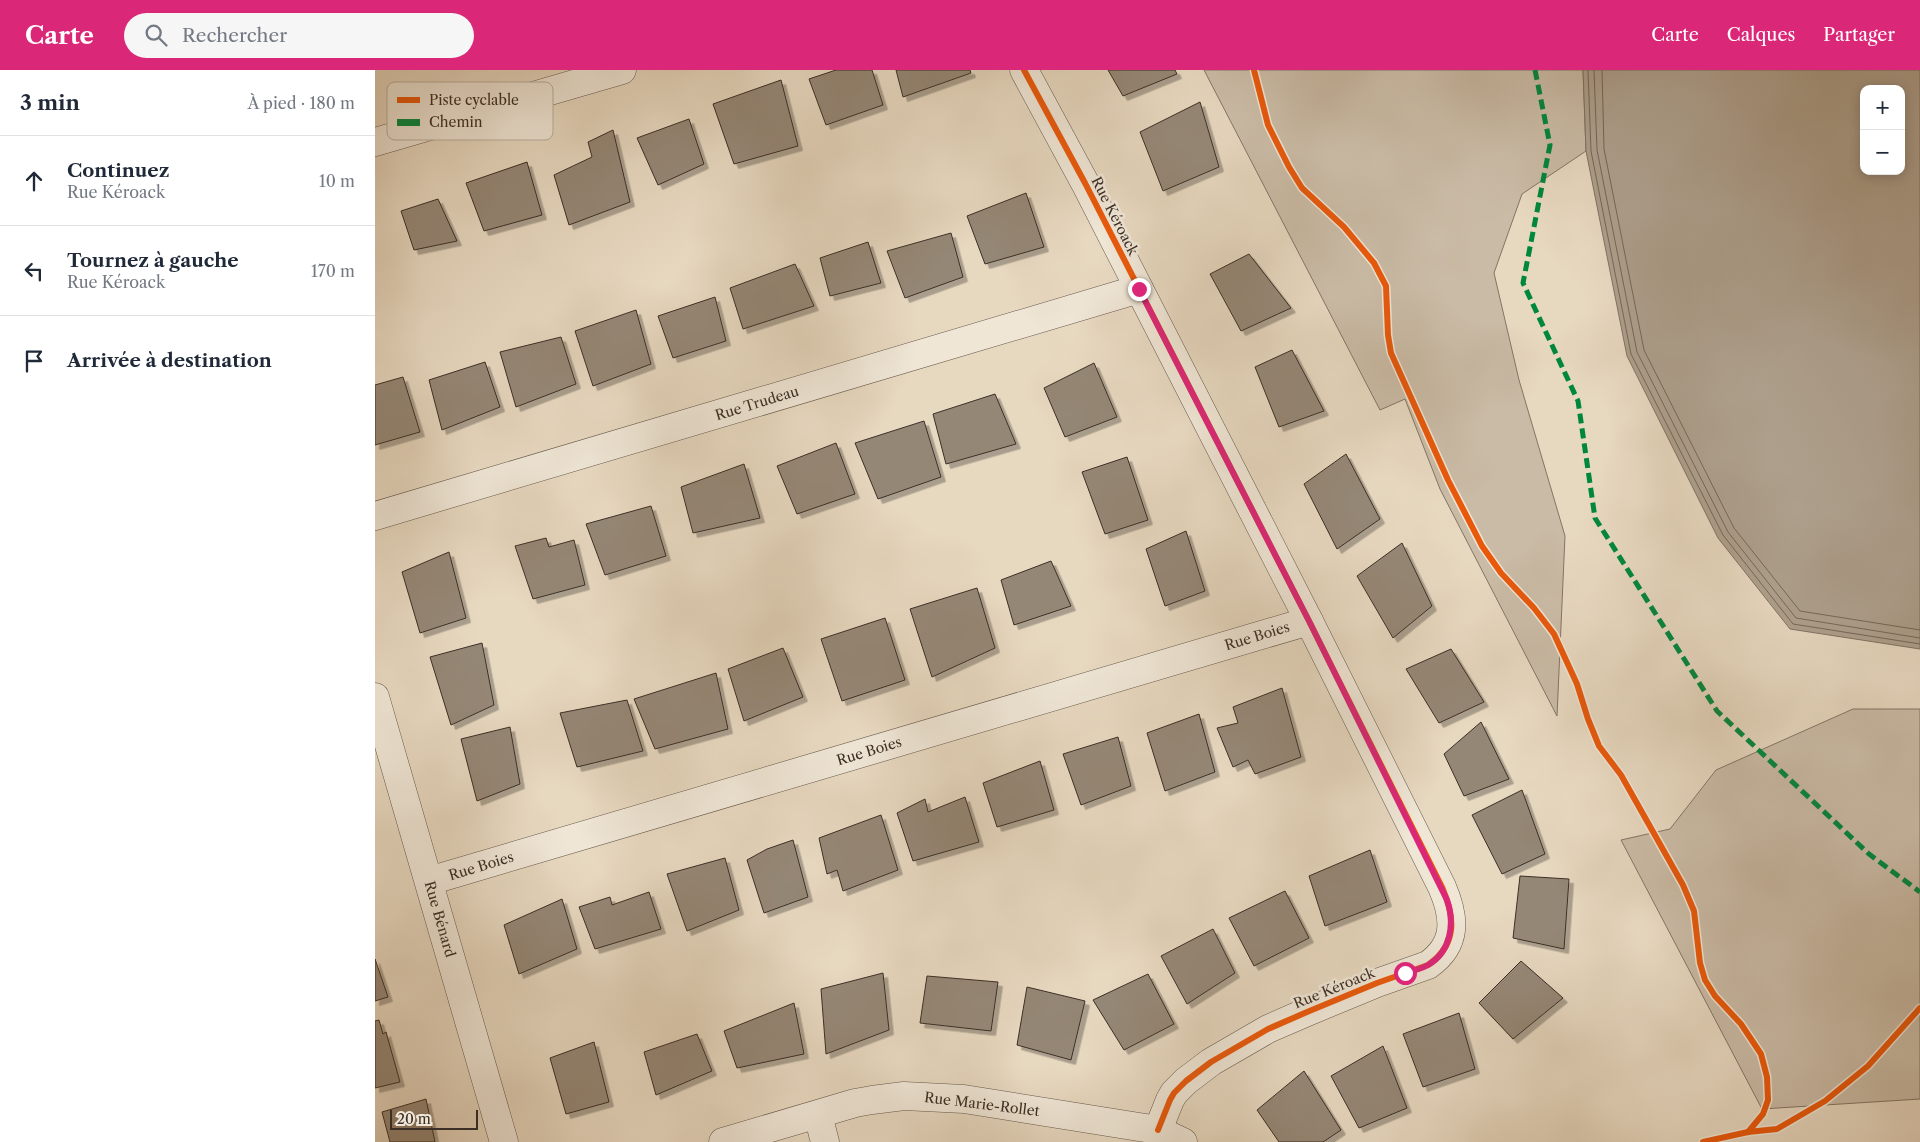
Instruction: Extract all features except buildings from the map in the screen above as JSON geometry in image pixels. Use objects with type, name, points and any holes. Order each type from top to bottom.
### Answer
[{"type":"street","points":[[553,90],[622,70]]},
{"type":"street","name":"Rue Kéroack","points":[[1025,70],[1309,621],[1442,887],[1452,917],[1449,936],[1442,952],[1428,965],[1377,983],[1307,1012],[1268,1030],[1202,1068],[1179,1087],[1169,1100],[1158,1130]]},
{"type":"street","name":"Rue Trudeau","points":[[375,516],[1139,289]]},
{"type":"street","name":"Rue Boies","points":[[429,881],[1309,621]]},
{"type":"street","name":"Rue Bénard","points":[[375,697],[504,1142]]},
{"type":"street","name":"Rue Marie-Rollet","points":[[723,1142],[872,1100],[904,1096],[944,1097],[985,1102],[1158,1130],[1183,1142]]},
{"type":"street","points":[[818,1115],[825,1142]]},
{"type":"shaded area","points":[[1204,70],[1583,70],[1586,151],[1522,194],[1494,273],[1519,380],[1565,536],[1557,716],[1440,489],[1405,399],[1380,410]]},
{"type":"shaded area","points":[[1853,709],[1920,709],[1920,1099],[1762,1109],[1621,840],[1670,829],[1716,770]]},
{"type":"water","points":[[1583,70],[1920,70],[1920,649],[1790,629],[1718,538],[1627,356],[1586,151]]},
{"type":"marked path","points":[[1535,70],[1550,145],[1523,283],[1578,401],[1595,518],[1717,711],[1869,854],[1920,892]]},
{"type":"cycle path","points":[[1024,70],[1085,183],[1309,621],[1442,887],[1450,909],[1451,929],[1449,939],[1438,957],[1428,965],[1377,983],[1268,1029],[1211,1062],[1174,1093],[1158,1130]]},
{"type":"cycle path","points":[[1254,70],[1268,125],[1289,167],[1302,188],[1344,227],[1374,263],[1386,286],[1388,335],[1391,353],[1448,480],[1482,546],[1501,573],[1534,608],[1554,634],[1577,684],[1599,746],[1621,775],[1683,885],[1694,911],[1700,963],[1705,980],[1715,996],[1741,1024],[1761,1054],[1767,1077],[1768,1100],[1763,1114],[1748,1132]]},
{"type":"cycle path","points":[[1703,1142],[1748,1132],[1777,1129],[1825,1101],[1868,1066],[1920,1008]]},
{"type":"route","points":[[1139,289],[1309,621],[1442,887],[1452,917],[1452,927],[1446,945],[1436,959],[1428,965],[1405,973]]}]
